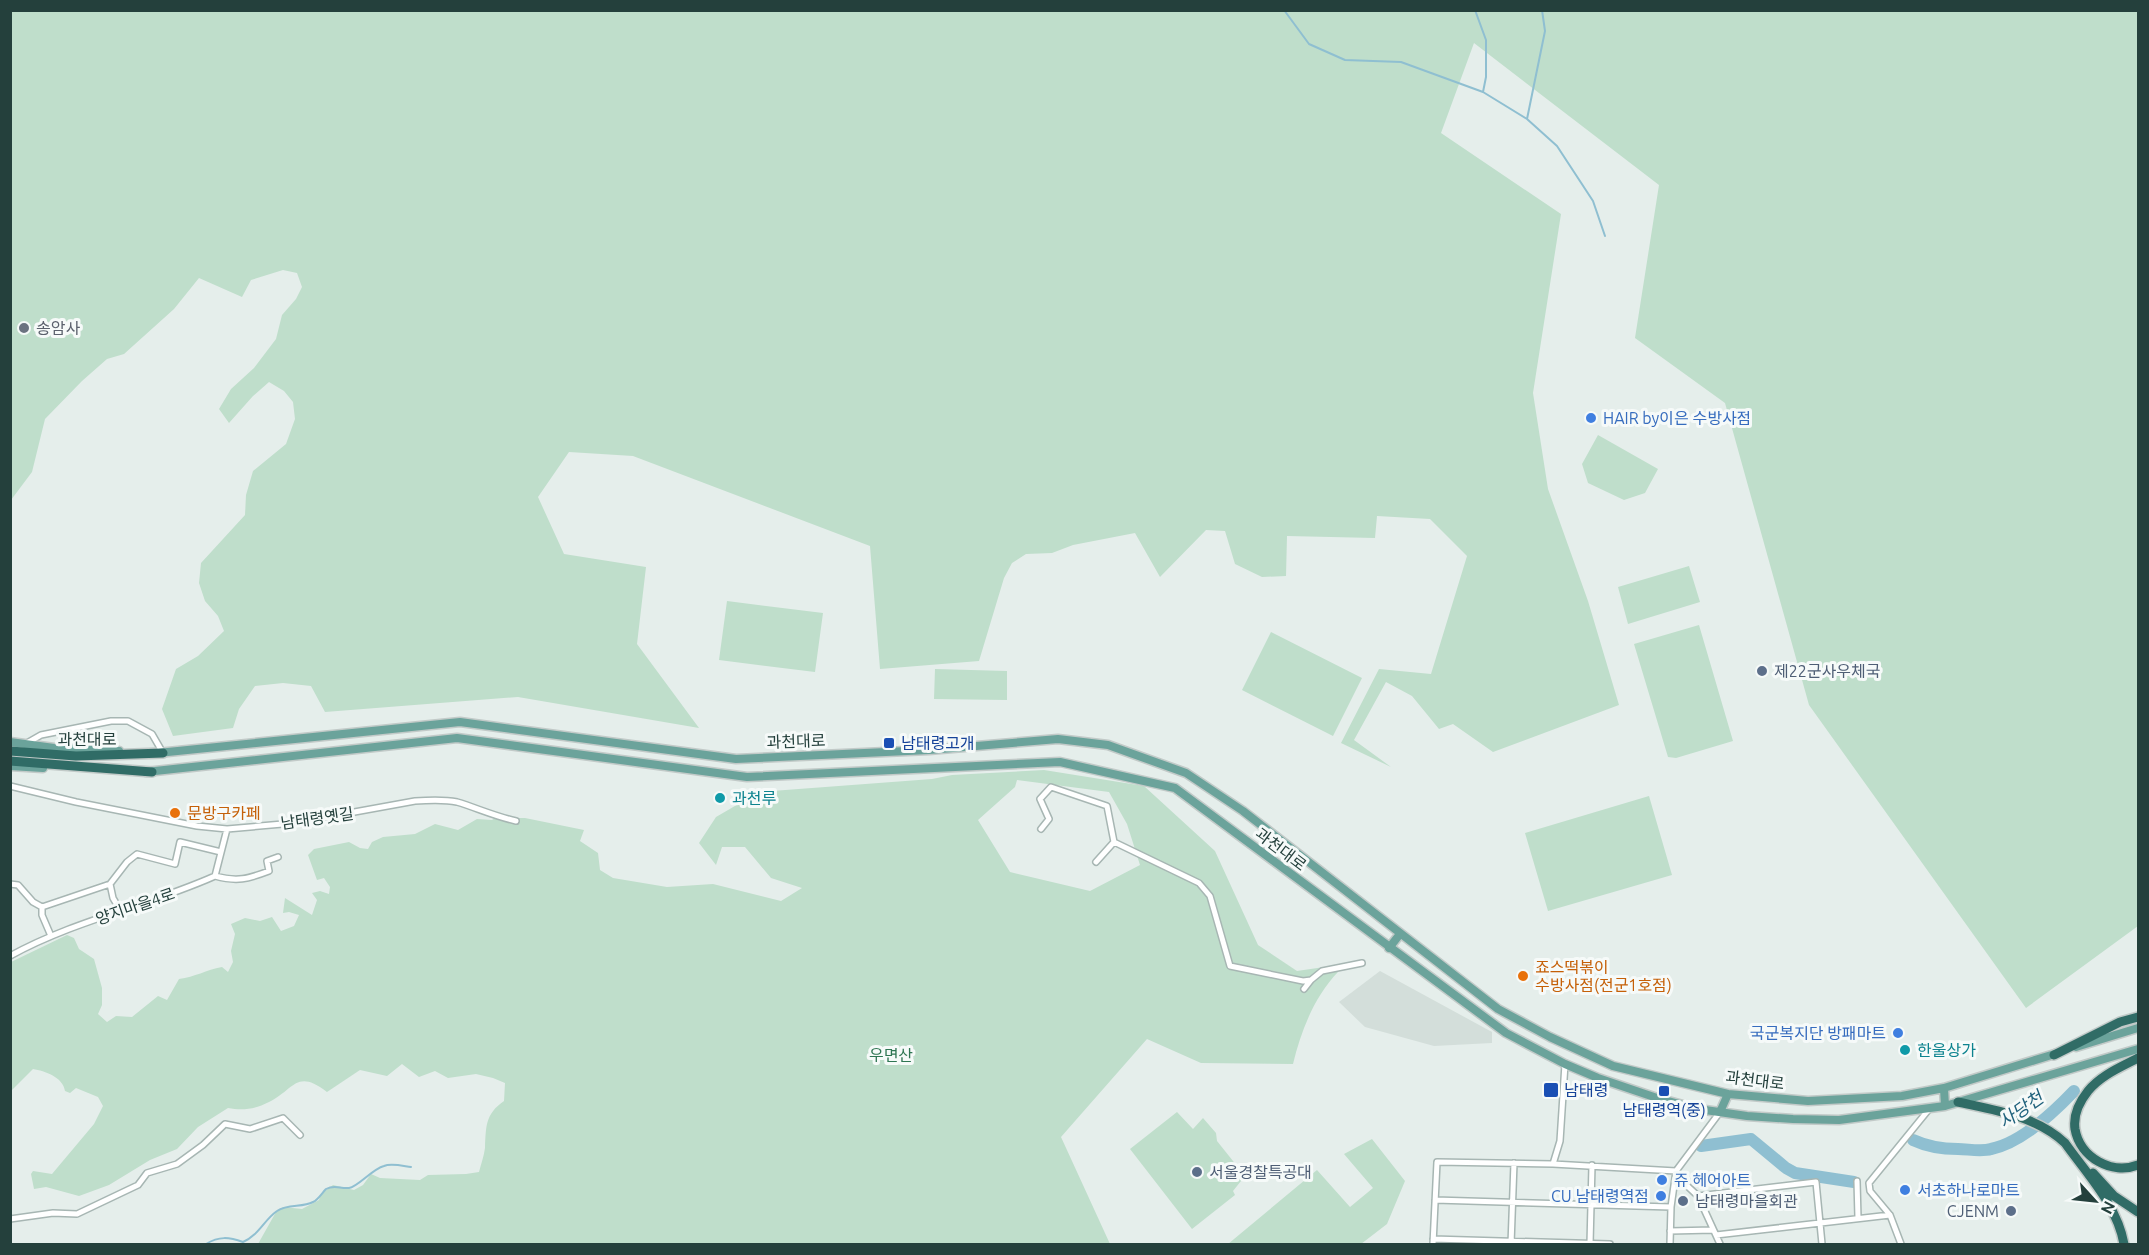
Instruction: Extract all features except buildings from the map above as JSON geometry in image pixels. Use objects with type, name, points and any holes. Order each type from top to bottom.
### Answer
[{"type":"highway","name":"과천대로","points":[[10,751],[76,756],[163,753]]},
{"type":"highway","name":"과천대로","points":[[10,760],[152,771]]},
{"type":"highway","points":[[2054,1055],[2120,1022],[2139,1017]]},
{"type":"highway","points":[[2139,1058],[2102,1077],[2090,1088],[2078,1108],[2075,1128],[2082,1146],[2100,1164],[2123,1169],[2139,1165]]},
{"type":"highway","points":[[1958,1102],[2017,1116],[2050,1130],[2114,1196],[2139,1212]]},
{"type":"highway","points":[[2065,1143],[2111,1207],[2124,1245]]},
{"type":"main road","name":"과천대로","points":[[10,742],[54,748],[163,753],[460,722],[736,759],[929,750],[1058,739],[1108,745],[1186,773],[1243,811],[1498,1009],[1550,1037],[1613,1066],[1728,1094],[1808,1101],[1902,1096],[1944,1088],[2139,1028]]},
{"type":"main road","name":"과천대로","points":[[10,766],[133,773],[457,738],[747,777],[1060,762],[1175,788],[1506,1033],[1565,1064],[1657,1098],[1720,1112],[1793,1119],[1839,1120],[1946,1106],[2139,1049]]},
{"type":"main road","points":[[1389,948],[1400,934]]},
{"type":"main road","points":[[1944,1088],[1946,1106]]},
{"type":"main road","points":[[1720,1112],[1728,1094]]},
{"type":"street","points":[[26,744],[42,735],[128,721],[152,734],[163,753]]},
{"type":"street","name":"남태령옛길","points":[[10,786],[197,826],[227,829],[294,823],[415,801],[433,800],[455,802],[493,816],[516,821]]},
{"type":"street","points":[[1041,829],[1049,819],[1041,799],[1051,787],[1107,806],[1114,842]]},
{"type":"street","points":[[227,829],[215,876],[233,881],[253,877],[269,871],[267,861],[278,857]]},
{"type":"street","points":[[10,884],[18,885],[33,902],[42,907],[110,884],[127,862],[137,854],[175,864],[180,842],[221,852]]},
{"type":"street","points":[[1096,862],[1114,842]]},
{"type":"street","points":[[1114,842],[1199,884],[1210,896],[1230,966],[1303,981],[1311,980]]},
{"type":"street","name":"양지마을4로","points":[[10,956],[51,936],[215,876]]},
{"type":"street","points":[[110,884],[113,898],[120,910]]},
{"type":"street","points":[[42,907],[42,915],[51,936]]},
{"type":"street","points":[[1304,989],[1322,971],[1362,963]]},
{"type":"street","points":[[1553,1164],[1560,1141],[1565,1064]]},
{"type":"street","points":[[1899,1244],[1890,1215],[1870,1191],[1869,1183],[1930,1108]]},
{"type":"street","points":[[1670,1245],[1671,1207],[1676,1171],[1720,1112]]},
{"type":"street","points":[[10,1219],[53,1213],[77,1214],[138,1185],[147,1173],[177,1164],[203,1145],[225,1124],[250,1129],[283,1118],[300,1135]]},
{"type":"street","points":[[1610,1245],[1433,1242],[1437,1162],[1592,1165],[1676,1171]]},
{"type":"street","points":[[1511,1243],[1514,1163]]},
{"type":"street","points":[[1590,1244],[1592,1165]]},
{"type":"street","points":[[1676,1171],[1683,1182],[1698,1196],[1720,1245]]},
{"type":"street","points":[[1857,1180],[1858,1218]]},
{"type":"street","points":[[1698,1196],[1816,1182],[1818,1223],[1822,1245]]},
{"type":"street","points":[[1435,1200],[1671,1207]]},
{"type":"street","points":[[1670,1231],[1714,1233],[1890,1215]]},
{"type":"shaded area","points":[[1380,971],[1492,1032],[1492,1043],[1434,1046],[1365,1027],[1339,1002]]},
{"type":"green space","points":[[11,10],[2138,11],[2138,926],[2026,1008],[1809,705],[1725,403],[1635,338],[1659,185],[1474,43],[1441,133],[1561,214],[1533,393],[1548,489],[1588,601],[1619,705],[1493,752],[1453,724],[1439,729],[1412,696],[1386,682],[1354,740],[1391,767],[1341,743],[1379,669],[1431,674],[1467,556],[1430,519],[1377,516],[1375,538],[1287,536],[1286,576],[1262,577],[1235,564],[1225,531],[1206,530],[1160,577],[1135,533],[1073,545],[1052,553],[1026,554],[1012,563],[1004,578],[979,661],[880,669],[870,546],[633,456],[569,452],[538,497],[564,554],[646,567],[637,644],[699,728],[518,697],[325,712],[311,686],[283,683],[255,686],[239,709],[233,728],[173,736],[162,709],[176,669],[198,656],[224,631],[218,616],[205,601],[199,583],[201,563],[245,515],[246,495],[253,471],[286,444],[295,419],[293,402],[284,391],[269,382],[229,423],[219,409],[231,389],[254,368],[276,339],[282,315],[296,299],[302,287],[297,273],[283,270],[251,280],[242,297],[199,278],[174,309],[124,354],[107,359],[45,419],[32,472],[11,500]]},
{"type":"green space","points":[[1598,435],[1658,469],[1645,493],[1624,500],[1588,483],[1582,464]]},
{"type":"green space","points":[[1689,566],[1700,602],[1628,624],[1618,587]]},
{"type":"green space","points":[[727,601],[823,613],[815,672],[719,660]]},
{"type":"green space","points":[[1699,625],[1733,741],[1676,758],[1668,757],[1634,644]]},
{"type":"green space","points":[[1271,632],[1362,678],[1333,736],[1242,690]]},
{"type":"green space","points":[[935,669],[1007,671],[1007,700],[934,699]]},
{"type":"green space","name":"우면산","points":[[1044,770],[1144,786],[1215,851],[1258,945],[1297,971],[1331,966],[1338,972],[1315,1003],[1300,1039],[1293,1064],[1201,1063],[1147,1039],[1061,1137],[1110,1244],[258,1244],[276,1212],[283,1207],[302,1209],[319,1200],[321,1194],[333,1185],[354,1190],[363,1185],[371,1174],[380,1178],[420,1180],[428,1175],[479,1172],[485,1151],[488,1122],[493,1111],[504,1101],[505,1083],[476,1074],[448,1078],[435,1071],[419,1077],[402,1064],[387,1076],[360,1070],[327,1092],[317,1085],[302,1081],[259,1106],[249,1109],[228,1108],[198,1127],[177,1149],[150,1160],[109,1185],[79,1196],[46,1187],[34,1189],[31,1174],[33,1171],[52,1174],[94,1124],[103,1106],[98,1097],[76,1088],[70,1093],[65,1091],[57,1078],[33,1069],[11,1091],[11,962],[67,935],[74,938],[79,949],[94,959],[102,988],[102,1005],[98,1014],[107,1022],[116,1016],[132,1017],[158,996],[167,1000],[179,979],[222,967],[228,972],[233,962],[231,951],[235,934],[231,924],[245,918],[260,921],[272,917],[281,931],[294,926],[299,915],[283,913],[285,898],[312,915],[317,900],[312,893],[320,891],[329,894],[330,887],[324,878],[317,880],[308,855],[314,849],[349,842],[360,848],[368,849],[372,842],[383,837],[415,834],[435,824],[458,830],[477,819],[492,820],[500,814],[584,830],[580,841],[598,853],[600,870],[613,878],[667,887],[713,884],[781,901],[802,888],[771,878],[745,847],[722,847],[716,865],[699,843],[716,817],[759,792],[932,779],[952,775]],"holes":[[[1017,780],[1109,792],[1127,824],[1140,865],[1090,891],[1010,872],[978,820],[1015,787]]]},
{"type":"green space","points":[[1649,796],[1672,875],[1548,911],[1525,833]]},
{"type":"green space","points":[[1177,1112],[1193,1129],[1203,1118],[1216,1133],[1217,1141],[1245,1176],[1233,1191],[1235,1195],[1192,1229],[1130,1149]]},
{"type":"green space","points":[[1372,1139],[1405,1181],[1387,1224],[1361,1244],[1228,1244],[1317,1170],[1350,1207],[1373,1188],[1344,1154]]},
{"type":"waterway","points":[[1284,10],[1309,44],[1345,60],[1401,62],[1483,92],[1527,119]]},
{"type":"waterway","points":[[1475,10],[1486,40],[1486,77],[1483,92]]},
{"type":"waterway","points":[[1542,10],[1545,31],[1527,119],[1557,146],[1593,201],[1605,236]]},
{"type":"waterway","name":"사당천","points":[[1913,1140],[1946,1149],[1983,1150],[2002,1146],[2036,1126],[2074,1091]]},
{"type":"waterway","name":"사당천","points":[[1701,1146],[1751,1139],[1795,1173],[1854,1182]]},
{"type":"waterway","points":[[206,1244],[224,1238],[243,1242],[281,1209],[313,1202],[329,1188],[353,1187],[387,1165],[411,1167]]},
{"type":"place","name":"송암사","points":[[24,328]]},
{"type":"place","name":"HAIR by이은 수방사점","points":[[1591,418]]},
{"type":"place","name":"제22군사우체국","points":[[1762,671]]},
{"type":"place","name":"남태령고개","points":[[889,743]]},
{"type":"place","name":"과천루","points":[[720,798]]},
{"type":"place","name":"문방구카페","points":[[175,813]]},
{"type":"place","name":"죠스떡볶이 수방사점(전군1호점)","points":[[1523,976]]},
{"type":"place","name":"국군복지단 방패마트","points":[[1898,1033]]},
{"type":"place","name":"한울상가","points":[[1905,1050]]},
{"type":"place","name":"남태령","points":[[1551,1090]]},
{"type":"place","name":"남태령역(중)","points":[[1664,1091]]},
{"type":"place","name":"서울경찰특공대","points":[[1197,1172]]},
{"type":"place","name":"쥬 헤어아트","points":[[1662,1180]]},
{"type":"place","name":"서초하나로마트","points":[[1905,1190]]},
{"type":"place","name":"CU 남태령역점","points":[[1661,1196]]},
{"type":"place","name":"남태령마을회관","points":[[1683,1201]]},
{"type":"place","name":"CJENM","points":[[2011,1211]]}]
